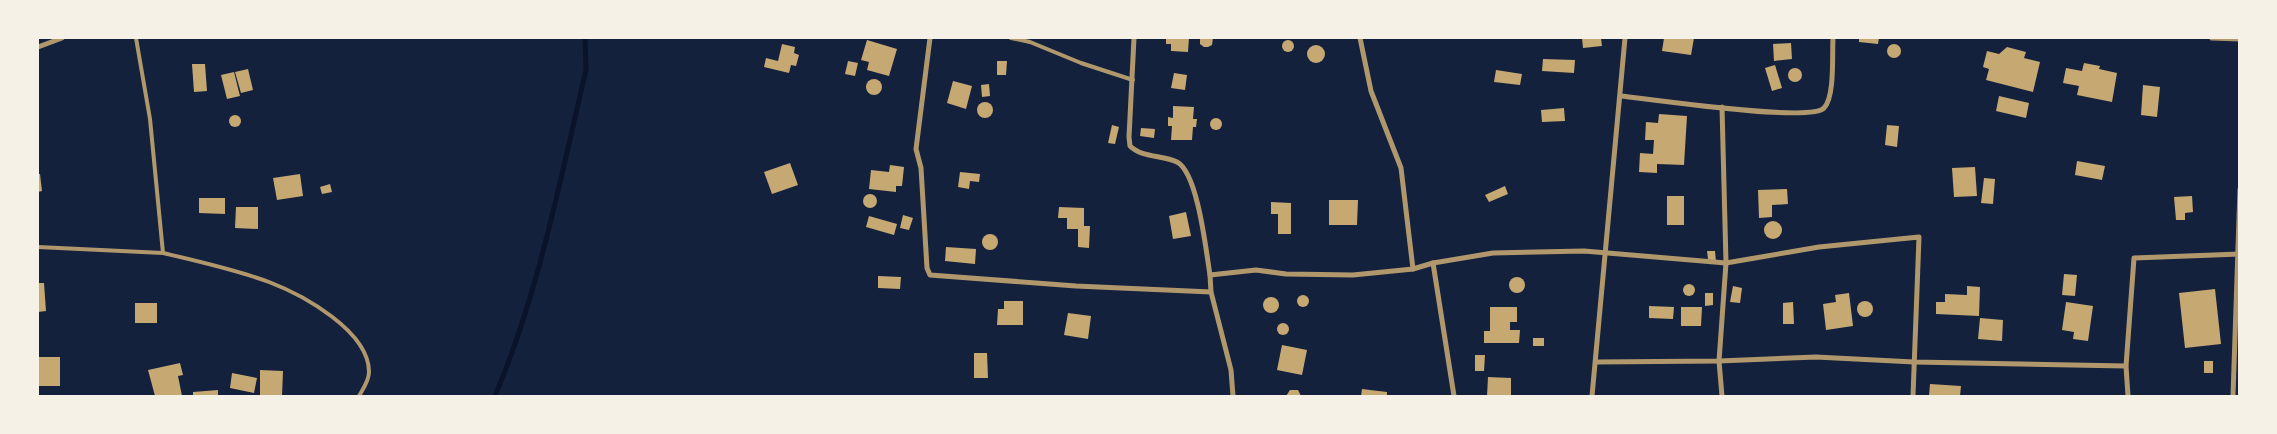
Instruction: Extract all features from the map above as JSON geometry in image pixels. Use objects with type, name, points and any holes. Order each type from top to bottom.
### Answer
[{"type":"street","points":[[38,47],[62,38]]},
{"type":"street","points":[[930,38],[916,148],[921,168],[927,268],[930,274],[1076,286],[1210,292]]},
{"type":"street","points":[[1134,38],[1130,146],[1139,151],[1177,162],[1188,173],[1196,198],[1210,274],[1210,292],[1229,362],[1232,396]]},
{"type":"street","points":[[1360,38],[1372,91],[1401,168],[1413,269]]},
{"type":"street","points":[[1592,396],[1606,254],[1611,180],[1626,38]]},
{"type":"street","points":[[1621,96],[1784,114],[1810,114],[1824,110],[1830,95],[1833,38]]},
{"type":"street","points":[[2212,38],[2240,39]]},
{"type":"street","points":[[1722,107],[1726,263],[1719,361],[1722,396]]},
{"type":"street","points":[[2233,396],[2240,189]]},
{"type":"street","points":[[1210,274],[1256,270],[1281,274],[1353,275],[1413,269],[1432,263],[1493,253],[1584,251],[1726,263],[1819,246],[1920,237],[1913,396]]},
{"type":"street","points":[[2128,396],[2126,366],[2134,258],[2196,257],[2238,253]]},
{"type":"street","points":[[1432,263],[1454,396]]},
{"type":"street","points":[[1596,362],[1816,358],[2126,366]]},
{"type":"lane","points":[[136,38],[150,120],[163,253]]},
{"type":"lane","points":[[1011,38],[1030,42],[1081,63],[1133,80]]},
{"type":"lane","points":[[38,247],[163,253],[268,282],[299,295],[332,317],[357,338],[368,359],[368,378],[359,396]]},
{"type":"building","points":[[1166,38],[1189,38],[1188,52],[1171,51],[1171,44],[1166,44]]},
{"type":"building","points":[[1200,38],[1213,38],[1212,45],[1204,47],[1200,44]]},
{"type":"building","points":[[1582,38],[1601,38],[1602,46],[1583,48]]},
{"type":"building","points":[[1664,38],[1694,38],[1691,55],[1662,51]]},
{"type":"building","points":[[1859,38],[1879,38],[1878,44],[1859,42]]},
{"type":"building","points":[[867,40],[897,49],[889,76],[867,70],[869,62],[861,60]]},
{"type":"building","points":[[1288,40],[1294,46],[1288,52],[1282,46]]},
{"type":"building","points":[[1791,43],[1792,59],[1774,61],[1773,44]]},
{"type":"building","points":[[782,44],[795,47],[794,53],[799,55],[796,66],[791,65],[789,73],[764,67],[766,58],[778,61]]},
{"type":"building","points":[[1894,44],[1899,46],[1901,51],[1899,56],[1894,58],[1889,56],[1887,51],[1889,46]]},
{"type":"building","points":[[1316,45],[1322,48],[1325,54],[1322,60],[1316,63],[1310,60],[1307,54],[1310,48]]},
{"type":"building","points":[[2007,47],[2026,52],[2024,58],[2040,62],[2033,92],[1986,80],[1989,69],[1983,67],[1987,51],[1999,54]]},
{"type":"building","points":[[1543,59],[1575,60],[1574,73],[1542,71]]},
{"type":"building","points":[[848,61],[858,63],[855,76],[845,74]]},
{"type":"building","points":[[997,61],[1007,61],[1006,75],[997,75]]},
{"type":"building","points":[[2084,63],[2100,66],[2099,69],[2117,73],[2112,102],[2077,95],[2079,86],[2063,83],[2066,68],[2082,71]]},
{"type":"building","points":[[192,64],[205,64],[207,91],[194,92]]},
{"type":"building","points":[[1775,65],[1782,88],[1772,91],[1765,68]]},
{"type":"building","points":[[1792,68],[1798,68],[1802,75],[1798,82],[1792,82],[1788,78],[1788,72]]},
{"type":"building","points":[[248,69],[253,90],[241,93],[235,72]]},
{"type":"building","points":[[1496,70],[1522,74],[1520,85],[1494,82]]},
{"type":"building","points":[[234,72],[240,96],[227,99],[221,75]]},
{"type":"building","points":[[1174,73],[1187,75],[1185,90],[1171,88]]},
{"type":"building","points":[[871,79],[877,79],[882,84],[880,93],[871,95],[866,90],[866,84]]},
{"type":"building","points":[[953,81],[972,86],[966,109],[947,103]]},
{"type":"building","points":[[989,84],[990,96],[982,97],[981,85]]},
{"type":"building","points":[[2143,85],[2160,87],[2157,117],[2141,115]]},
{"type":"building","points":[[1999,96],[2029,103],[2026,118],[1996,111]]},
{"type":"building","points":[[985,102],[991,104],[993,110],[991,116],[985,118],[979,116],[977,110],[979,104]]},
{"type":"building","points":[[1173,106],[1194,107],[1193,119],[1197,119],[1196,127],[1193,127],[1192,140],[1171,140],[1172,126],[1168,126],[1168,117],[1173,118]]},
{"type":"building","points":[[1564,108],[1565,121],[1542,122],[1541,110]]},
{"type":"building","points":[[1659,114],[1687,116],[1684,165],[1657,164],[1657,173],[1639,172],[1640,153],[1653,154],[1654,140],[1645,140],[1646,122],[1658,123]]},
{"type":"building","points":[[233,115],[237,115],[241,121],[237,127],[233,127],[229,123],[229,119]]},
{"type":"building","points":[[1218,118],[1221,119],[1221,129],[1214,130],[1211,129],[1210,122],[1211,119]]},
{"type":"building","points":[[1112,125],[1119,127],[1115,144],[1108,143]]},
{"type":"building","points":[[1887,125],[1899,126],[1897,147],[1885,145]]},
{"type":"building","points":[[1141,128],[1155,129],[1154,138],[1140,136]]},
{"type":"building","points":[[2077,161],[2105,166],[2102,180],[2075,175]]},
{"type":"building","points":[[790,163],[798,185],[772,194],[764,172]]},
{"type":"building","points":[[890,165],[904,167],[902,186],[896,186],[896,192],[869,189],[871,170],[889,172]]},
{"type":"building","points":[[1975,167],[1977,196],[1954,197],[1952,168]]},
{"type":"building","points":[[960,172],[980,174],[979,182],[970,181],[969,189],[958,187]]},
{"type":"building","points":[[38,174],[40,174],[42,191],[38,192]]},
{"type":"building","points":[[300,174],[303,196],[277,200],[273,178]]},
{"type":"building","points":[[1984,178],[1995,179],[1993,204],[1981,203]]},
{"type":"building","points":[[330,184],[332,192],[322,194],[320,187]]},
{"type":"building","points":[[1505,186],[1508,194],[1489,202],[1485,195]]},
{"type":"building","points":[[1787,189],[1788,204],[1772,205],[1772,217],[1759,218],[1758,190]]},
{"type":"building","points":[[867,194],[873,194],[877,201],[873,208],[867,208],[863,204],[863,198]]},
{"type":"building","points":[[1667,196],[1684,196],[1684,225],[1667,225]]},
{"type":"building","points":[[2192,196],[2193,212],[2185,213],[2185,220],[2176,220],[2174,197]]},
{"type":"building","points":[[199,198],[225,198],[225,214],[199,213]]},
{"type":"building","points":[[1329,200],[1358,200],[1357,225],[1329,225]]},
{"type":"building","points":[[1271,202],[1291,203],[1291,234],[1278,234],[1278,214],[1271,214]]},
{"type":"building","points":[[236,207],[258,207],[258,229],[235,228]]},
{"type":"building","points":[[1059,207],[1084,208],[1084,226],[1090,226],[1089,248],[1078,247],[1078,229],[1067,229],[1067,218],[1058,218]]},
{"type":"building","points":[[1186,212],[1191,236],[1173,239],[1169,216]]},
{"type":"building","points":[[903,215],[913,218],[909,230],[900,228]]},
{"type":"building","points":[[869,216],[897,224],[894,235],[866,227]]},
{"type":"building","points":[[1773,221],[1779,224],[1782,230],[1779,236],[1773,239],[1767,236],[1764,230],[1767,224]]},
{"type":"building","points":[[990,234],[996,236],[998,242],[996,248],[990,250],[984,248],[982,242],[984,236]]},
{"type":"building","points":[[946,247],[976,249],[975,264],[945,261]]},
{"type":"building","points":[[1707,251],[1715,251],[1716,262],[1708,259]]},
{"type":"building","points":[[2064,274],[2077,275],[2075,296],[2062,295]]},
{"type":"building","points":[[878,276],[901,277],[900,289],[878,288]]},
{"type":"building","points":[[1517,277],[1525,285],[1517,293],[1509,285]]},
{"type":"building","points":[[38,283],[44,283],[46,311],[38,312]]},
{"type":"building","points":[[1691,284],[1694,285],[1694,295],[1687,296],[1684,295],[1683,288],[1684,285]]},
{"type":"building","points":[[1733,286],[1742,288],[1740,303],[1730,302]]},
{"type":"building","points":[[1967,286],[1980,287],[1979,316],[1936,314],[1936,302],[1945,302],[1945,294],[1967,295]]},
{"type":"building","points":[[2215,289],[2221,344],[2185,348],[2179,293]]},
{"type":"building","points":[[1705,293],[1713,293],[1713,305],[1705,306]]},
{"type":"building","points":[[1849,293],[1853,326],[1826,330],[1823,304],[1836,302],[1835,295]]},
{"type":"building","points":[[1303,295],[1309,301],[1303,307],[1297,301]]},
{"type":"building","points":[[1268,297],[1274,297],[1279,302],[1277,311],[1268,313],[1263,308],[1263,302]]},
{"type":"building","points":[[1004,301],[1023,301],[1023,325],[997,325],[998,309],[1004,309]]},
{"type":"building","points":[[1865,301],[1871,303],[1873,309],[1871,315],[1865,317],[1859,315],[1857,309],[1859,303]]},
{"type":"building","points":[[1793,302],[1794,324],[1783,324],[1783,303]]},
{"type":"building","points":[[2066,302],[2093,306],[2088,341],[2073,339],[2074,332],[2062,330]]},
{"type":"building","points":[[135,303],[157,303],[157,323],[135,323]]},
{"type":"building","points":[[1649,306],[1674,307],[1673,319],[1649,318]]},
{"type":"building","points":[[1490,307],[1517,307],[1517,322],[1510,322],[1510,330],[1520,330],[1519,343],[1484,343],[1484,331],[1490,331]]},
{"type":"building","points":[[1681,307],[1702,307],[1701,326],[1681,326]]},
{"type":"building","points":[[1068,313],[1091,316],[1088,339],[1064,335]]},
{"type":"building","points":[[1980,318],[2003,320],[2002,341],[1978,339]]},
{"type":"building","points":[[1281,323],[1285,323],[1289,329],[1285,335],[1281,335],[1277,331],[1277,327]]},
{"type":"building","points":[[1533,338],[1544,338],[1544,346],[1533,346]]},
{"type":"building","points":[[1282,345],[1307,350],[1302,375],[1277,370]]},
{"type":"building","points":[[974,353],[987,353],[988,378],[974,378]]},
{"type":"building","points":[[1475,355],[1485,355],[1484,371],[1475,371]]},
{"type":"building","points":[[38,357],[60,357],[60,386],[38,386]]},
{"type":"building","points":[[2204,361],[2213,361],[2213,373],[2204,373]]},
{"type":"building","points":[[180,363],[183,375],[178,376],[182,396],[155,396],[148,370]]},
{"type":"building","points":[[260,370],[283,371],[282,396],[260,396]]},
{"type":"building","points":[[232,373],[257,378],[254,393],[230,388]]},
{"type":"building","points":[[1488,377],[1511,378],[1511,396],[1487,396]]},
{"type":"building","points":[[1930,384],[1961,386],[1960,396],[1929,396]]},
{"type":"building","points":[[1362,389],[1387,392],[1387,396],[1361,396]]},
{"type":"building","points":[[218,390],[218,396],[193,396],[193,392]]},
{"type":"building","points":[[1290,390],[1298,390],[1301,396],[1286,396]]},
{"type":"waterway","points":[[495,396],[524,317],[547,235],[586,70],[585,38]]}]
